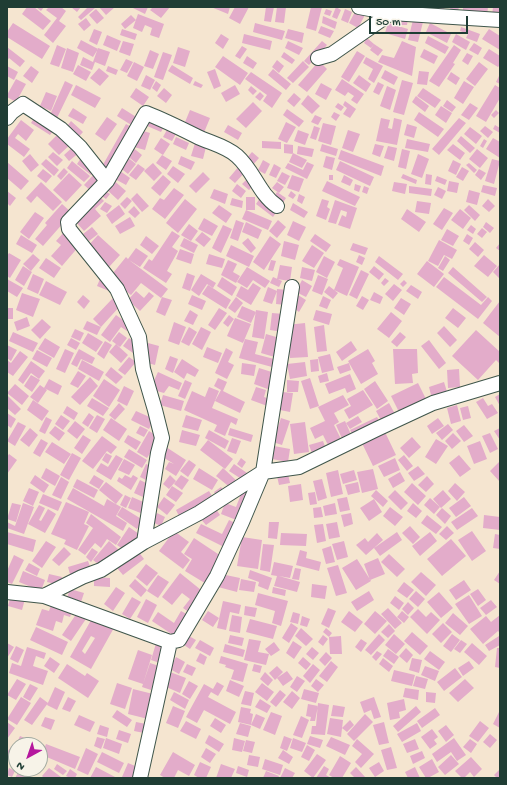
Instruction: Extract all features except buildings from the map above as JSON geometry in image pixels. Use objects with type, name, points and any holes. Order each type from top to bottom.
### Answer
[{"type":"street","points":[[359,7],[392,13],[500,20]]},
{"type":"street","points":[[318,58],[332,54],[392,13]]},
{"type":"street","points":[[7,118],[12,112],[23,104],[61,129],[80,148],[108,181]]},
{"type":"street","points":[[144,542],[158,453],[162,438],[143,369],[139,337],[117,289],[69,229],[68,222],[108,181],[146,113],[166,121],[197,137],[227,149],[238,157],[248,169],[268,200],[277,206]]},
{"type":"street","points":[[7,592],[44,596],[170,642],[179,640],[217,576],[242,522],[262,472],[292,287]]},
{"type":"street","points":[[44,596],[82,577],[101,570],[144,542],[199,513],[262,472],[299,467],[377,428],[433,403],[500,383]]},
{"type":"street","points":[[140,778],[170,642]]}]
